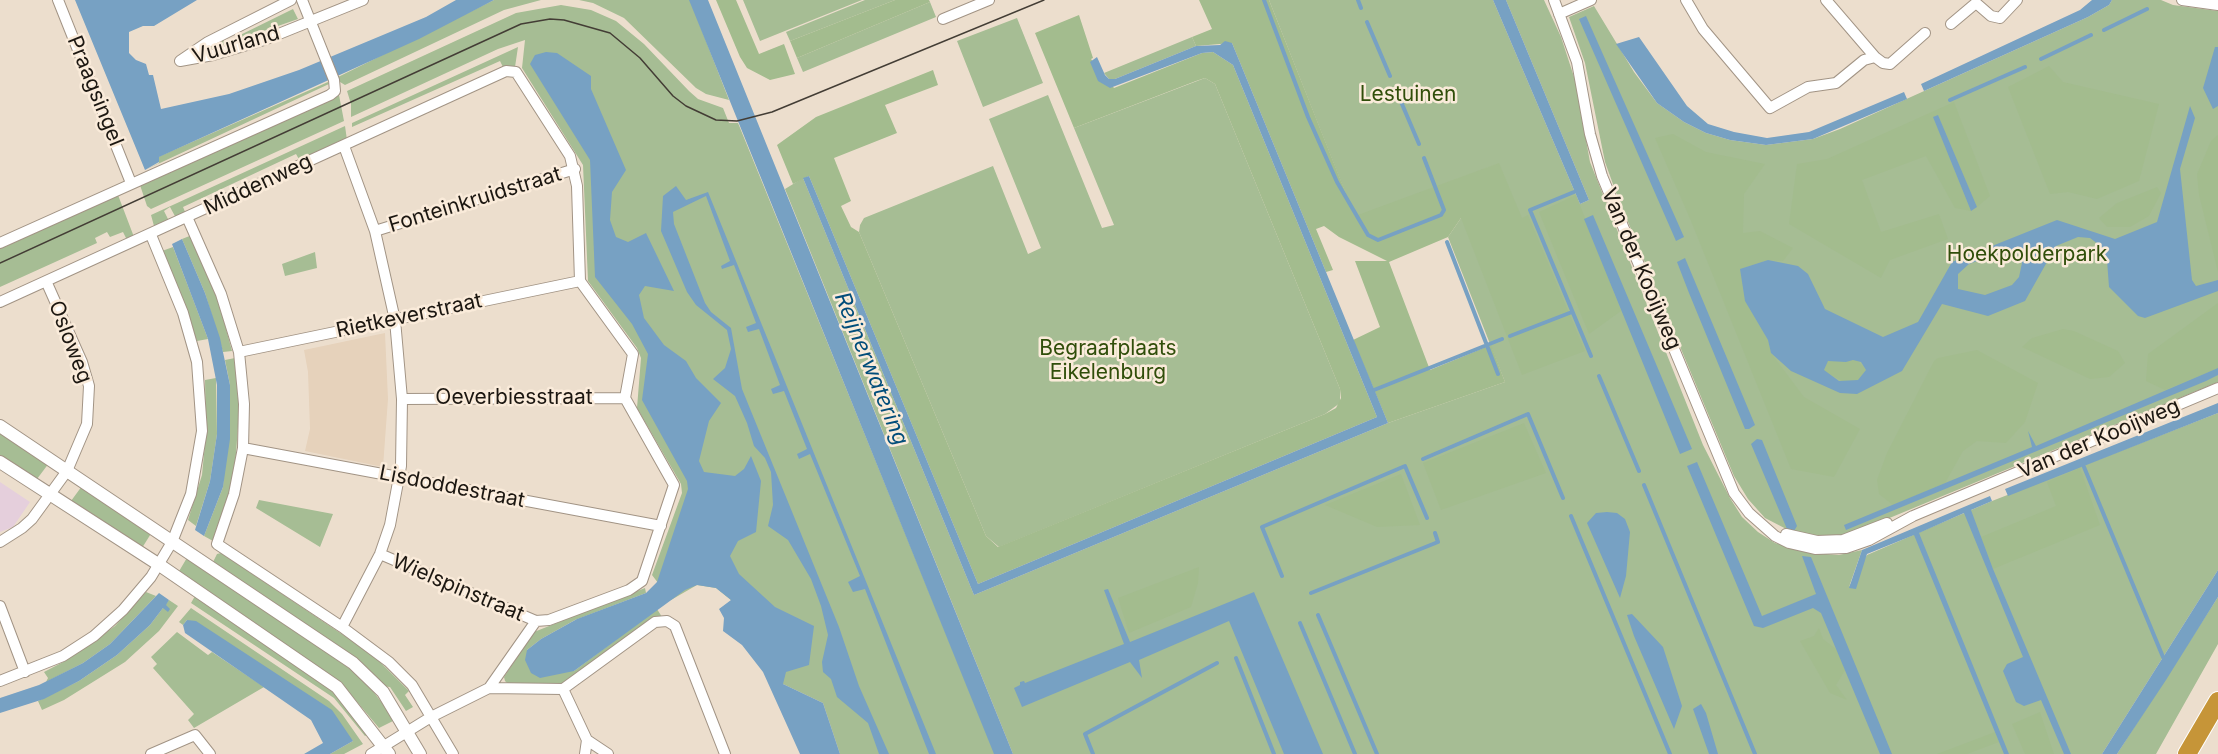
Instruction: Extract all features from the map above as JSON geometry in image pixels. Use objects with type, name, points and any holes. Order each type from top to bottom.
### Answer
[{"type":"highway","points":[[2187,754],[2218,701]]},
{"type":"street","name":"Praagsingel","points":[[58,0],[131,183]]},
{"type":"street","name":"Vuurland","points":[[291,0],[208,42],[180,61],[223,52],[363,0]]},
{"type":"street","points":[[0,243],[131,183],[148,178],[296,108],[330,95],[334,85],[302,0]]},
{"type":"street","points":[[943,19],[989,0]]},
{"type":"street","name":"Van der Kooijweg","points":[[1554,0],[1577,62],[1590,134],[1602,177],[1734,493],[1761,524],[1789,543],[1815,549],[1846,548],[1869,540],[1913,516],[2218,388]]},
{"type":"street","points":[[1560,14],[1590,0]]},
{"type":"street","points":[[1686,0],[1703,29],[1770,108],[1808,87],[1836,83],[1864,60],[1875,57]]},
{"type":"street","points":[[1826,0],[1875,57],[1883,63],[1890,64],[1925,33]]},
{"type":"street","points":[[1951,24],[1974,2],[1991,16],[2000,18],[2017,0]]},
{"type":"street","points":[[2182,0],[2218,5]]},
{"type":"street","name":"Middenweg","points":[[0,302],[506,71],[516,72],[570,156],[575,169]]},
{"type":"street","points":[[342,627],[380,554],[400,477],[402,399],[394,320],[375,231],[344,146]]},
{"type":"street","points":[[489,688],[536,621],[549,620],[619,594],[642,581],[674,485],[625,398],[633,354],[580,281],[575,169]]},
{"type":"street","name":"Fonteinkruidstraat","points":[[375,231],[575,169]]},
{"type":"street","points":[[187,217],[221,294],[239,352],[244,404],[243,448],[234,494],[217,544],[342,627],[389,662],[412,685],[453,754]]},
{"type":"street","points":[[0,681],[63,656],[94,636],[123,610],[151,577],[172,542],[190,494],[202,431],[197,362],[183,313],[151,235]]},
{"type":"street","name":"Osloweg","points":[[0,542],[22,528],[67,471],[87,424],[89,386],[76,345],[46,281]]},
{"type":"street","name":"Rietkeverstraat","points":[[239,352],[580,281]]},
{"type":"street","name":"Oeverbiesstraat","points":[[402,399],[625,398]]},
{"type":"street","points":[[0,426],[353,663],[383,692],[420,754]]},
{"type":"street","name":"Lisdoddestraat","points":[[243,448],[661,526]]},
{"type":"street","points":[[0,462],[158,564],[337,687],[386,750]]},
{"type":"street","name":"Wielspinstraat","points":[[380,554],[536,621]]},
{"type":"street","points":[[0,606],[25,672]]},
{"type":"street","points":[[371,754],[386,750],[407,731],[489,688],[563,689],[655,622],[667,621],[675,626],[725,754]]},
{"type":"street","points":[[563,689],[587,740],[608,754]]},
{"type":"street","points":[[152,754],[195,735],[210,754]]},
{"type":"street","points":[[585,754],[587,740]]},
{"type":"shaded area","points":[[385,333],[388,399],[383,467],[305,451],[310,429],[308,372],[304,350]]},
{"type":"shaded area","points":[[0,482],[30,502],[13,527],[0,532]]},
{"type":"green space","points":[[494,0],[541,0],[504,10],[345,85],[340,82],[338,77]]},
{"type":"green space","points":[[579,0],[690,0],[729,100],[706,94],[696,88],[624,18],[593,3]]},
{"type":"green space","points":[[716,0],[736,0],[759,54],[784,44],[795,74],[770,80],[747,68],[740,57]]},
{"type":"green space","points":[[743,0],[862,0],[760,41]]},
{"type":"green space","points":[[865,0],[895,0],[790,41],[786,32]]},
{"type":"green space","points":[[895,0],[929,0],[930,2],[797,58],[790,41]]},
{"type":"green space","points":[[1199,0],[1269,0],[1355,216],[1499,163],[1522,218],[1528,215],[1585,351],[1522,375],[1461,218],[1448,237],[1389,262],[1430,370],[1491,345],[1505,382],[1388,423],[1353,340],[1380,327],[1355,261],[1387,261],[1339,237],[1324,226],[1316,229],[1333,270],[1326,272],[1232,43],[1196,46],[1192,37],[1212,29]]},
{"type":"green space","name":"Lestuinen","points":[[1269,0],[1493,0],[1580,204],[1589,200],[1506,0],[1544,0],[1561,37],[1575,80],[1590,162],[1703,445],[1730,498],[1742,517],[1758,532],[1775,543],[1812,553],[1839,555],[1862,550],[1849,587],[1867,555],[1992,501],[2218,413],[2218,570],[2102,754],[1013,754],[785,189],[803,178],[974,595],[1388,423],[1505,382],[1448,237],[1498,164],[1355,217]]},
{"type":"green space","name":"Hoekpolderpark","points":[[2112,0],[2161,0],[2173,5],[2218,11],[2218,382],[1846,536],[1825,538],[1796,534],[1765,518],[1748,499],[1734,476],[1618,198],[1605,162],[1585,63],[1569,17],[1594,6],[1634,72],[1657,103],[1684,122],[1706,133],[1730,140],[1766,145],[1813,139],[1840,129],[2088,17],[2109,5]]},
{"type":"green space","points":[[930,2],[936,17],[803,72],[797,58]]},
{"type":"green space","points":[[561,5],[591,10],[616,21],[644,44],[698,99],[723,108],[729,123],[738,123],[995,754],[840,754],[823,703],[783,684],[731,600],[716,588],[697,585],[671,600],[652,575],[682,493],[681,484],[637,408],[641,358],[637,348],[588,281],[583,165],[522,68],[525,40],[498,49],[351,117],[351,104],[347,91],[516,13]]},
{"type":"green space","points":[[293,9],[298,19],[209,50],[205,49],[223,40],[226,42]]},
{"type":"green space","points":[[1079,15],[1093,58],[1091,59],[1114,88],[1202,53],[1213,52],[1233,65],[1377,417],[978,584],[809,176],[793,184],[777,145],[816,117],[933,70],[938,85],[885,105],[897,133],[834,158],[851,201],[841,206],[851,227],[859,232],[986,536],[998,547],[1325,414],[1336,408],[1341,398],[1340,389],[1215,84],[1205,78],[1074,128],[1035,33]]},
{"type":"green space","points":[[1017,18],[1043,83],[983,107],[957,41]]},
{"type":"green space","points":[[1192,37],[1196,46],[1115,79],[1109,79],[1104,73]]},
{"type":"green space","points":[[518,47],[515,67],[503,67],[500,61],[352,127],[352,123]]},
{"type":"green space","points":[[2049,66],[2063,82],[2159,104],[2139,181],[2097,199],[2068,192],[2050,194],[2008,87]]},
{"type":"green space","name":"Begraafplaats Eikelenburg","points":[[1205,78],[1215,84],[1340,389],[1340,403],[1325,414],[999,547],[986,536],[859,232],[860,225],[864,218],[993,166],[1028,254],[1041,248],[989,119],[1048,95],[1102,228],[1114,225],[1074,128]]},
{"type":"green space","points":[[328,82],[329,84],[145,170],[159,163],[158,157]]},
{"type":"green space","points":[[339,95],[344,121],[151,209],[147,206],[140,185]]},
{"type":"green space","points":[[1954,102],[1990,196],[1977,207],[1938,115],[1951,162],[1971,211],[1955,208],[1926,156],[1862,180],[1881,232],[1939,214],[1948,239],[1890,260],[1881,278],[1789,224],[1797,164],[1827,159]]},
{"type":"green space","points":[[345,126],[347,140],[300,161],[296,154],[183,207],[186,214],[176,218],[170,207],[164,211],[169,221],[154,226],[151,215]]},
{"type":"green space","points":[[1673,134],[1706,152],[1765,164],[1744,194],[1743,233],[1760,231],[1793,248],[1783,261],[1768,260],[1740,269],[1745,301],[1768,340],[1771,353],[1804,397],[1860,429],[1834,477],[1791,469],[1655,138]]},
{"type":"green space","points":[[2218,135],[2218,272],[2199,195],[2197,174],[2211,141]]},
{"type":"green space","points":[[2157,187],[2161,193],[2149,216],[2130,227],[2107,227],[2099,218],[2117,203]]},
{"type":"green space","points":[[118,195],[134,237],[127,240],[123,232],[110,237],[107,232],[95,238],[97,243],[0,287],[0,249]]},
{"type":"green space","points":[[1576,195],[1621,311],[1589,334],[1539,212]]},
{"type":"green space","points":[[192,235],[215,288],[232,351],[223,352],[205,293],[182,239]]},
{"type":"green space","points":[[173,247],[208,339],[197,341],[162,251]]},
{"type":"green space","points":[[315,252],[317,268],[285,276],[282,264]]},
{"type":"green space","points":[[2218,303],[2218,368],[2165,390],[2146,381],[2148,354]]},
{"type":"green space","points":[[2063,329],[2074,331],[2118,351],[2125,363],[2109,377],[2090,379],[2022,347],[2032,338]]},
{"type":"green space","points":[[1977,350],[2038,383],[2025,422],[2006,443],[1977,441],[1963,451],[1945,483],[1893,505],[1879,494],[1877,480],[1887,453],[1934,361],[1938,358]]},
{"type":"green space","points":[[235,358],[239,412],[235,468],[228,499],[213,541],[204,536],[223,487],[230,385],[225,360]]},
{"type":"green space","points":[[1828,360],[1857,360],[1866,370],[1858,380],[1844,382],[1824,371]]},
{"type":"green space","points":[[216,378],[217,434],[210,481],[196,526],[188,520],[202,475],[206,433],[205,380]]},
{"type":"green space","points":[[1524,423],[1546,473],[1441,510],[1423,463]]},
{"type":"green space","points":[[0,430],[49,463],[37,479],[0,455]]},
{"type":"green space","points":[[2080,468],[2100,525],[1993,569],[1981,537],[2056,506],[2047,482]]},
{"type":"green space","points":[[1401,474],[1420,525],[1377,527],[1325,505]]},
{"type":"green space","points":[[82,486],[152,532],[142,548],[71,501]]},
{"type":"green space","points":[[259,500],[333,514],[320,547],[256,508]]},
{"type":"green space","points":[[221,553],[373,655],[409,691],[405,695],[413,707],[406,711],[390,687],[381,686],[212,564],[217,554]]},
{"type":"green space","points":[[188,556],[363,678],[395,720],[379,728],[347,690],[178,573]]},
{"type":"green space","points":[[1199,567],[1198,583],[1191,607],[1129,633],[1118,598]]},
{"type":"green space","points":[[645,588],[646,593],[575,620],[541,639],[527,650],[574,671],[657,609],[662,617],[566,683],[555,686],[508,684],[505,681],[504,677],[534,632]]},
{"type":"green space","points":[[146,592],[156,596],[110,644],[83,663],[46,682],[48,678],[44,672],[67,660],[115,626]]},
{"type":"green space","points":[[195,596],[328,685],[369,734],[365,736],[334,698],[191,603]]},
{"type":"green space","points":[[2218,597],[2218,644],[2156,754],[2117,754]]},
{"type":"green space","points":[[169,600],[178,606],[159,631],[125,662],[64,700],[42,710],[38,701],[79,681],[117,655],[150,625]]},
{"type":"green space","points":[[191,608],[329,701],[342,714],[363,744],[344,754],[330,754],[353,741],[187,620],[183,625],[179,622]]},
{"type":"green space","points":[[1819,628],[1823,639],[1837,650],[1845,670],[1836,685],[1847,700],[1830,693],[1800,641],[1814,636]]},
{"type":"green space","points":[[177,632],[208,655],[212,652],[264,687],[194,728],[188,720],[194,714],[153,668],[157,664],[151,657]]},
{"type":"green space","points":[[2040,712],[2054,754],[2025,754],[2012,724]]},
{"type":"green space","points":[[1995,732],[1999,742],[1967,754],[1937,754]]},
{"type":"water","points":[[75,0],[197,0],[154,26],[143,26],[129,32],[129,53],[136,60],[146,64],[149,75],[153,75],[161,109],[229,94],[299,70],[426,17],[456,0],[494,0],[419,39],[159,157],[159,162],[145,170]]},
{"type":"water","points":[[689,0],[708,0],[1013,754],[994,754]]},
{"type":"water","points":[[1493,0],[1506,0],[1589,200],[1580,204]]},
{"type":"water","points":[[2092,0],[2112,0],[2109,5],[2088,17],[1924,91],[1921,84],[2080,10]]},
{"type":"water","points":[[1586,16],[1684,237],[1676,241],[1579,19]]},
{"type":"water","points":[[1639,37],[1687,106],[1708,124],[1734,132],[1767,138],[1809,132],[1904,92],[1907,99],[1813,139],[1766,145],[1730,140],[1706,133],[1684,122],[1657,103],[1616,44]]},
{"type":"water","points":[[1225,41],[1232,43],[1388,423],[974,595],[803,178],[809,176],[978,584],[1377,417],[1233,65],[1213,52],[1202,53],[1110,88],[1098,81],[1090,62],[1097,57],[1105,75],[1109,79],[1115,79],[1196,46],[1220,45]]},
{"type":"water","points":[[2215,47],[2218,47],[2218,106],[2213,109],[2203,88]]},
{"type":"water","points":[[546,52],[557,53],[591,76],[591,89],[626,170],[612,192],[610,220],[616,237],[628,242],[646,233],[674,291],[645,286],[639,295],[644,318],[664,345],[686,361],[696,378],[721,403],[709,421],[699,461],[704,472],[735,476],[744,469],[751,456],[761,481],[756,532],[738,541],[730,556],[739,574],[775,607],[814,626],[809,665],[786,672],[783,684],[823,703],[840,754],[800,754],[763,672],[742,645],[723,631],[724,618],[719,609],[731,600],[716,588],[697,585],[685,590],[574,671],[540,678],[531,673],[525,660],[527,650],[541,639],[577,619],[646,593],[657,582],[688,489],[687,481],[642,400],[648,354],[632,324],[595,277],[590,160],[530,64],[535,55]]},
{"type":"water","points":[[2190,106],[2195,118],[2180,169],[2192,280],[2196,286],[2218,280],[2218,291],[2145,318],[2138,316],[2109,287],[2107,260],[2102,247],[2090,238],[2078,237],[2056,246],[2025,301],[1988,316],[1942,304],[1902,371],[1857,394],[1840,393],[1791,371],[1771,353],[1768,340],[1745,301],[1740,269],[1768,260],[1798,266],[1808,274],[1825,309],[1883,337],[1918,322],[1952,262],[2057,220],[2115,239],[2157,222]],"holes":[[[2005,251],[2020,254],[2022,263],[2019,277],[2012,285],[1985,295],[1958,289],[1958,274],[1969,264]],[[1828,361],[1861,362],[1866,370],[1858,380],[1839,381],[1824,370]]]},
{"type":"water","points":[[1938,115],[1977,207],[1971,211],[1933,117]]},
{"type":"water","points":[[676,186],[686,200],[708,192],[936,754],[929,754],[865,589],[853,592],[848,582],[860,576],[810,454],[799,459],[797,454],[807,449],[784,391],[773,394],[771,389],[780,385],[759,329],[748,332],[746,327],[756,323],[734,265],[722,269],[721,266],[730,261],[706,196],[673,212],[674,224],[705,303],[711,312],[731,328],[742,389],[839,627],[859,686],[889,754],[879,754],[868,723],[837,697],[831,679],[823,672],[822,662],[828,635],[811,579],[788,540],[768,526],[773,505],[771,472],[765,458],[754,446],[735,396],[713,379],[725,368],[731,349],[727,330],[696,305],[687,292],[661,231],[663,196]]},
{"type":"water","points":[[1593,215],[1692,449],[1680,454],[1584,219]]},
{"type":"water","points":[[182,239],[205,293],[220,338],[230,385],[230,439],[223,487],[204,536],[195,530],[210,481],[217,434],[217,385],[208,339],[172,244]]},
{"type":"water","points":[[1685,258],[1755,425],[1749,429],[1745,429],[1677,262]]},
{"type":"water","points":[[2218,368],[2218,375],[2206,381],[1846,530],[1844,525],[2032,447],[2028,431],[2036,446]]},
{"type":"water","points":[[2218,403],[2218,413],[2008,496],[2005,489]]},
{"type":"water","points":[[1757,439],[1762,440],[1797,526],[1794,531],[1787,529],[1751,444]]},
{"type":"water","points":[[1697,462],[1762,616],[1816,594],[1802,556],[1811,557],[1892,754],[1880,754],[1821,613],[1813,608],[1763,628],[1754,626],[1687,466]]},
{"type":"water","points":[[1990,496],[1992,501],[1971,510],[1993,569],[2071,754],[2064,754],[2041,700],[2024,706],[2016,702],[2003,671],[2007,664],[2023,657],[1964,513],[1919,533],[2009,754],[2004,754],[1914,535],[1867,554],[1856,589],[1849,588],[1862,550]]},
{"type":"water","points":[[1596,513],[1617,513],[1625,519],[1630,532],[1626,576],[1620,598],[1587,523]]},
{"type":"water","points":[[2218,570],[2218,597],[2166,680],[2117,754],[2102,754]]},
{"type":"water","points":[[1108,589],[1130,642],[1254,592],[1323,754],[1284,754],[1229,621],[1139,660],[1142,678],[1130,662],[1022,707],[1014,688],[1020,685],[1020,682],[1025,683],[1124,644],[1104,590]]},
{"type":"water","points":[[159,593],[169,600],[166,605],[170,609],[168,612],[163,608],[150,625],[117,655],[79,681],[44,699],[0,713],[0,698],[39,685],[83,663],[110,644]]},
{"type":"water","points":[[1632,614],[1663,647],[1682,706],[1674,729],[1634,636],[1627,615]]},
{"type":"water","points":[[187,620],[196,621],[332,710],[353,741],[330,754],[304,754],[323,743],[311,720],[185,633],[183,625]]},
{"type":"water","points":[[1701,704],[1706,713],[1718,754],[1709,754],[1693,709]]},
{"type":"waterway","points":[[1264,0],[1308,117],[1337,182],[1368,235],[1378,240],[1441,215],[1444,210],[1424,158]]},
{"type":"waterway","points":[[1358,0],[1361,8]]},
{"type":"waterway","points":[[2104,30],[2147,9]]},
{"type":"waterway","points":[[1367,22],[1390,76]]},
{"type":"waterway","points":[[2041,59],[2091,35]]},
{"type":"waterway","points":[[1950,100],[2025,67]]},
{"type":"waterway","points":[[1396,90],[1419,144]]},
{"type":"waterway","points":[[1574,192],[1530,210],[1591,356]]},
{"type":"waterway","points":[[1447,242],[1498,374]]},
{"type":"waterway","points":[[1510,336],[1572,312]]},
{"type":"waterway","points":[[1374,390],[1502,339]]},
{"type":"waterway","points":[[1599,376],[1639,471]]},
{"type":"waterway","points":[[1423,459],[1528,414],[1563,498]]},
{"type":"waterway","points":[[1282,576],[1262,527],[1405,466],[1427,518]]},
{"type":"waterway","points":[[2084,467],[2163,657]]},
{"type":"waterway","points":[[1644,485],[1755,754]]},
{"type":"waterway","points":[[1571,516],[1670,754]]},
{"type":"waterway","points":[[1311,593],[1438,542],[1435,533]]},
{"type":"waterway","points":[[1318,615],[1377,754]]},
{"type":"waterway","points":[[1300,623],[1355,754]]},
{"type":"waterway","points":[[1236,658],[1274,754]]},
{"type":"waterway","points":[[1093,754],[1085,734],[1217,663]]},
{"type":"tram line","points":[[0,263],[521,24],[550,19],[564,20],[610,33],[640,58],[673,96],[686,106],[716,120],[737,121],[772,112],[1044,0]]},
{"type":"water label","name":"Reijnerwatering","points":[[871,369]]}]
